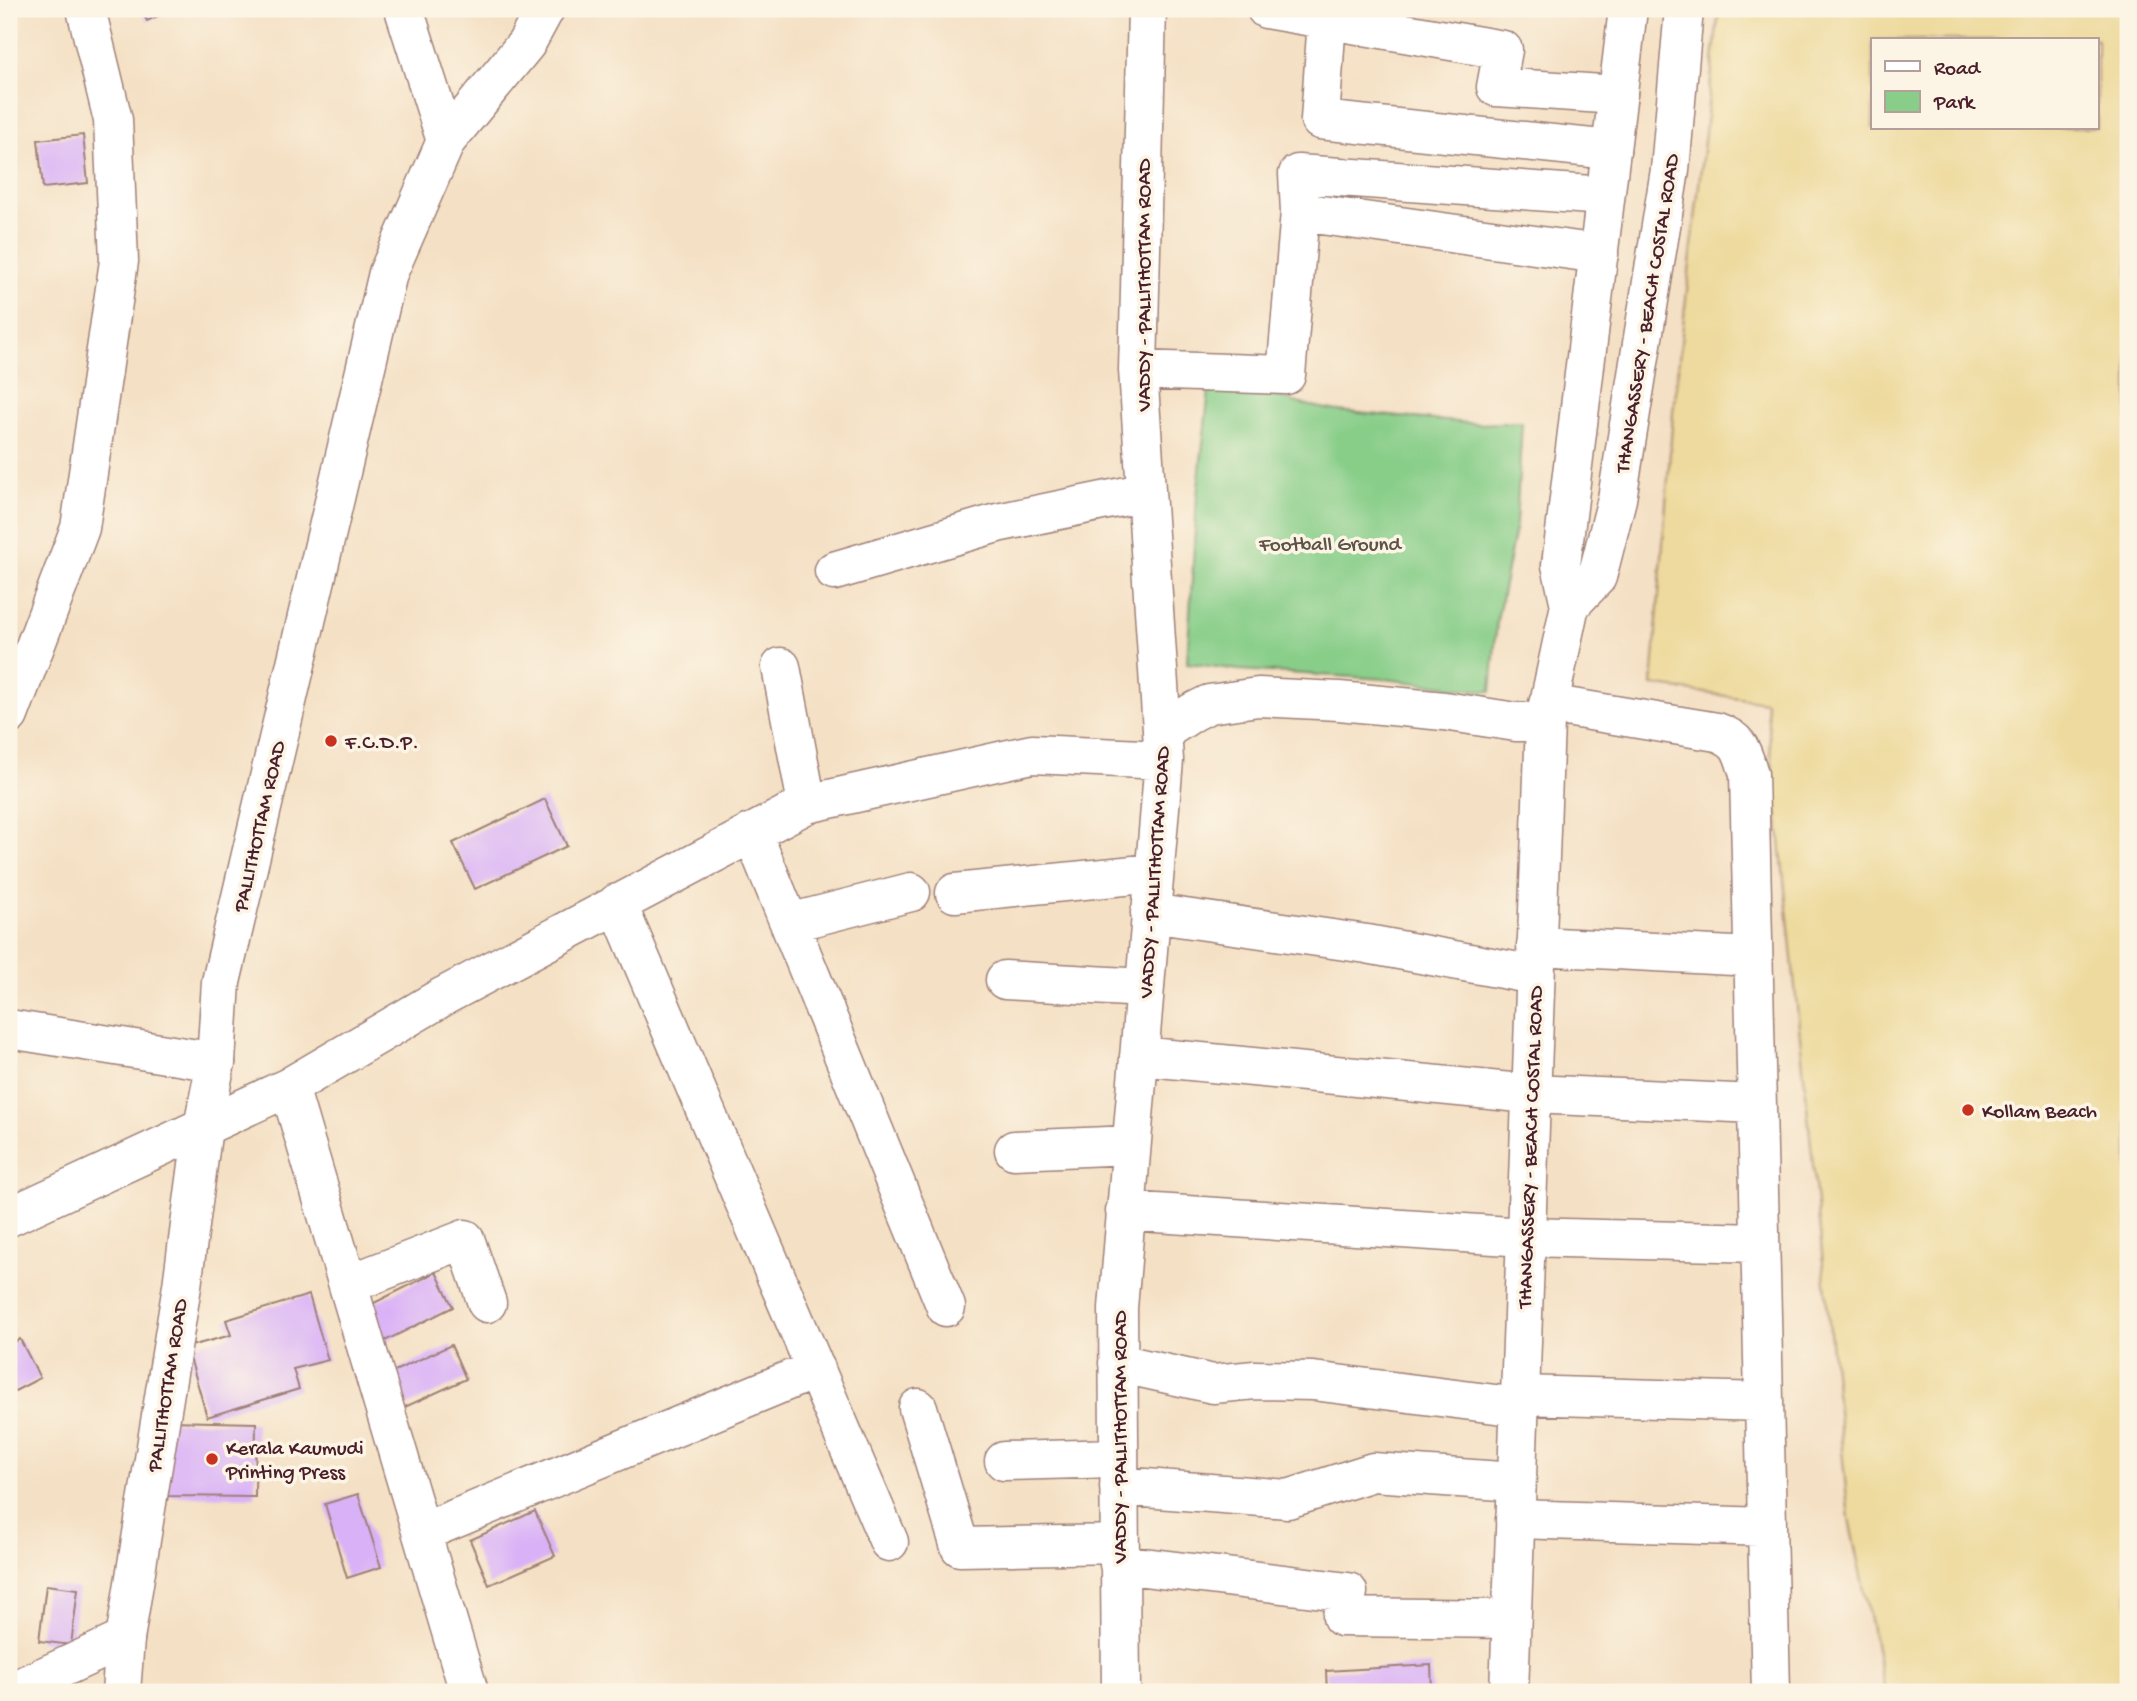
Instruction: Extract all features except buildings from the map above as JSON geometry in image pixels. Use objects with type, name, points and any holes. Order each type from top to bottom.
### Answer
[{"type":"street","points":[[9,715],[79,528],[119,261],[113,120],[86,9]]},
{"type":"street","points":[[404,9],[446,141]]},
{"type":"street","name":"PALLITHOTTAM ROAD","points":[[121,1692],[125,1639],[182,1286],[203,1127],[216,1062],[221,982],[388,273],[446,141],[526,44],[545,9]]},
{"type":"street","name":"VADDY - PALLITHOTTAM ROAD","points":[[1121,1692],[1118,1308],[1163,746],[1138,370],[1147,9]]},
{"type":"street","points":[[1266,9],[1503,50],[1496,87],[1618,95]]},
{"type":"street","name":"THANGASSERY - BEACH COSTAL ROAD","points":[[1509,1692],[1546,713],[1570,605],[1561,565],[1628,9]]},
{"type":"street","name":"THANGASSERY - BEACH COSTAL ROAD","points":[[1570,605],[1597,577],[1617,499],[1670,170],[1684,9]]},
{"type":"street","points":[[1327,19],[1320,120],[1611,150]]},
{"type":"street","points":[[1138,370],[1286,375],[1300,212],[1298,174],[1605,195]]},
{"type":"street","points":[[1300,212],[1598,254]]},
{"type":"street","points":[[834,570],[997,523],[1146,492]]},
{"type":"street","points":[[781,667],[807,804]]},
{"type":"street","points":[[9,1217],[289,1087],[444,996],[807,804],[1032,754],[1163,746],[1193,712],[1209,704],[1258,697],[1444,711],[1516,722],[1546,713],[1717,732],[1731,737],[1742,750],[1749,774],[1771,1692]]},
{"type":"street","points":[[752,832],[946,1307]]},
{"type":"street","points":[[955,893],[1154,873]]},
{"type":"street","points":[[789,923],[911,891]]},
{"type":"street","points":[[617,903],[889,1542]]},
{"type":"street","points":[[1150,913],[1367,944],[1536,960],[1753,957]]},
{"type":"street","points":[[1005,980],[1144,988]]},
{"type":"street","points":[[9,1029],[216,1062]]},
{"type":"street","points":[[1139,1056],[1531,1094],[1757,1104]]},
{"type":"street","points":[[289,1087],[469,1692]]},
{"type":"street","points":[[1014,1150],[1131,1146]]},
{"type":"street","points":[[1125,1211],[1525,1237],[1760,1243]]},
{"type":"street","points":[[349,1284],[465,1239],[487,1303]]},
{"type":"street","points":[[1118,1363],[1213,1384],[1255,1380],[1313,1381],[1519,1401],[1764,1402]]},
{"type":"street","points":[[422,1532],[816,1369]]},
{"type":"street","points":[[918,1408],[960,1547],[1119,1554],[1348,1592],[1342,1617],[1511,1619]]},
{"type":"street","points":[[1004,1461],[1118,1472],[1288,1499],[1373,1472],[1516,1500],[1767,1527]]},
{"type":"street","points":[[12,1683],[125,1639]]},
{"type":"green space","name":"Football Ground","points":[[1210,382],[1245,386],[1301,404],[1337,411],[1479,424],[1522,422],[1516,524],[1497,620],[1491,692],[1385,679],[1239,670],[1187,663],[1197,496]]},
{"type":"sand","name":"Kollam Beach","points":[[1719,9],[2128,9],[2128,1692],[1885,1692],[1849,1519],[1766,702],[1652,685],[1673,413]]},
{"type":"place","name":"F.C.D.P.","points":[[331,741]]},
{"type":"place","name":"Kollam Beach","points":[[1968,1110]]},
{"type":"place","name":"Kerala Kaumudi Printing Press","points":[[212,1459]]}]
